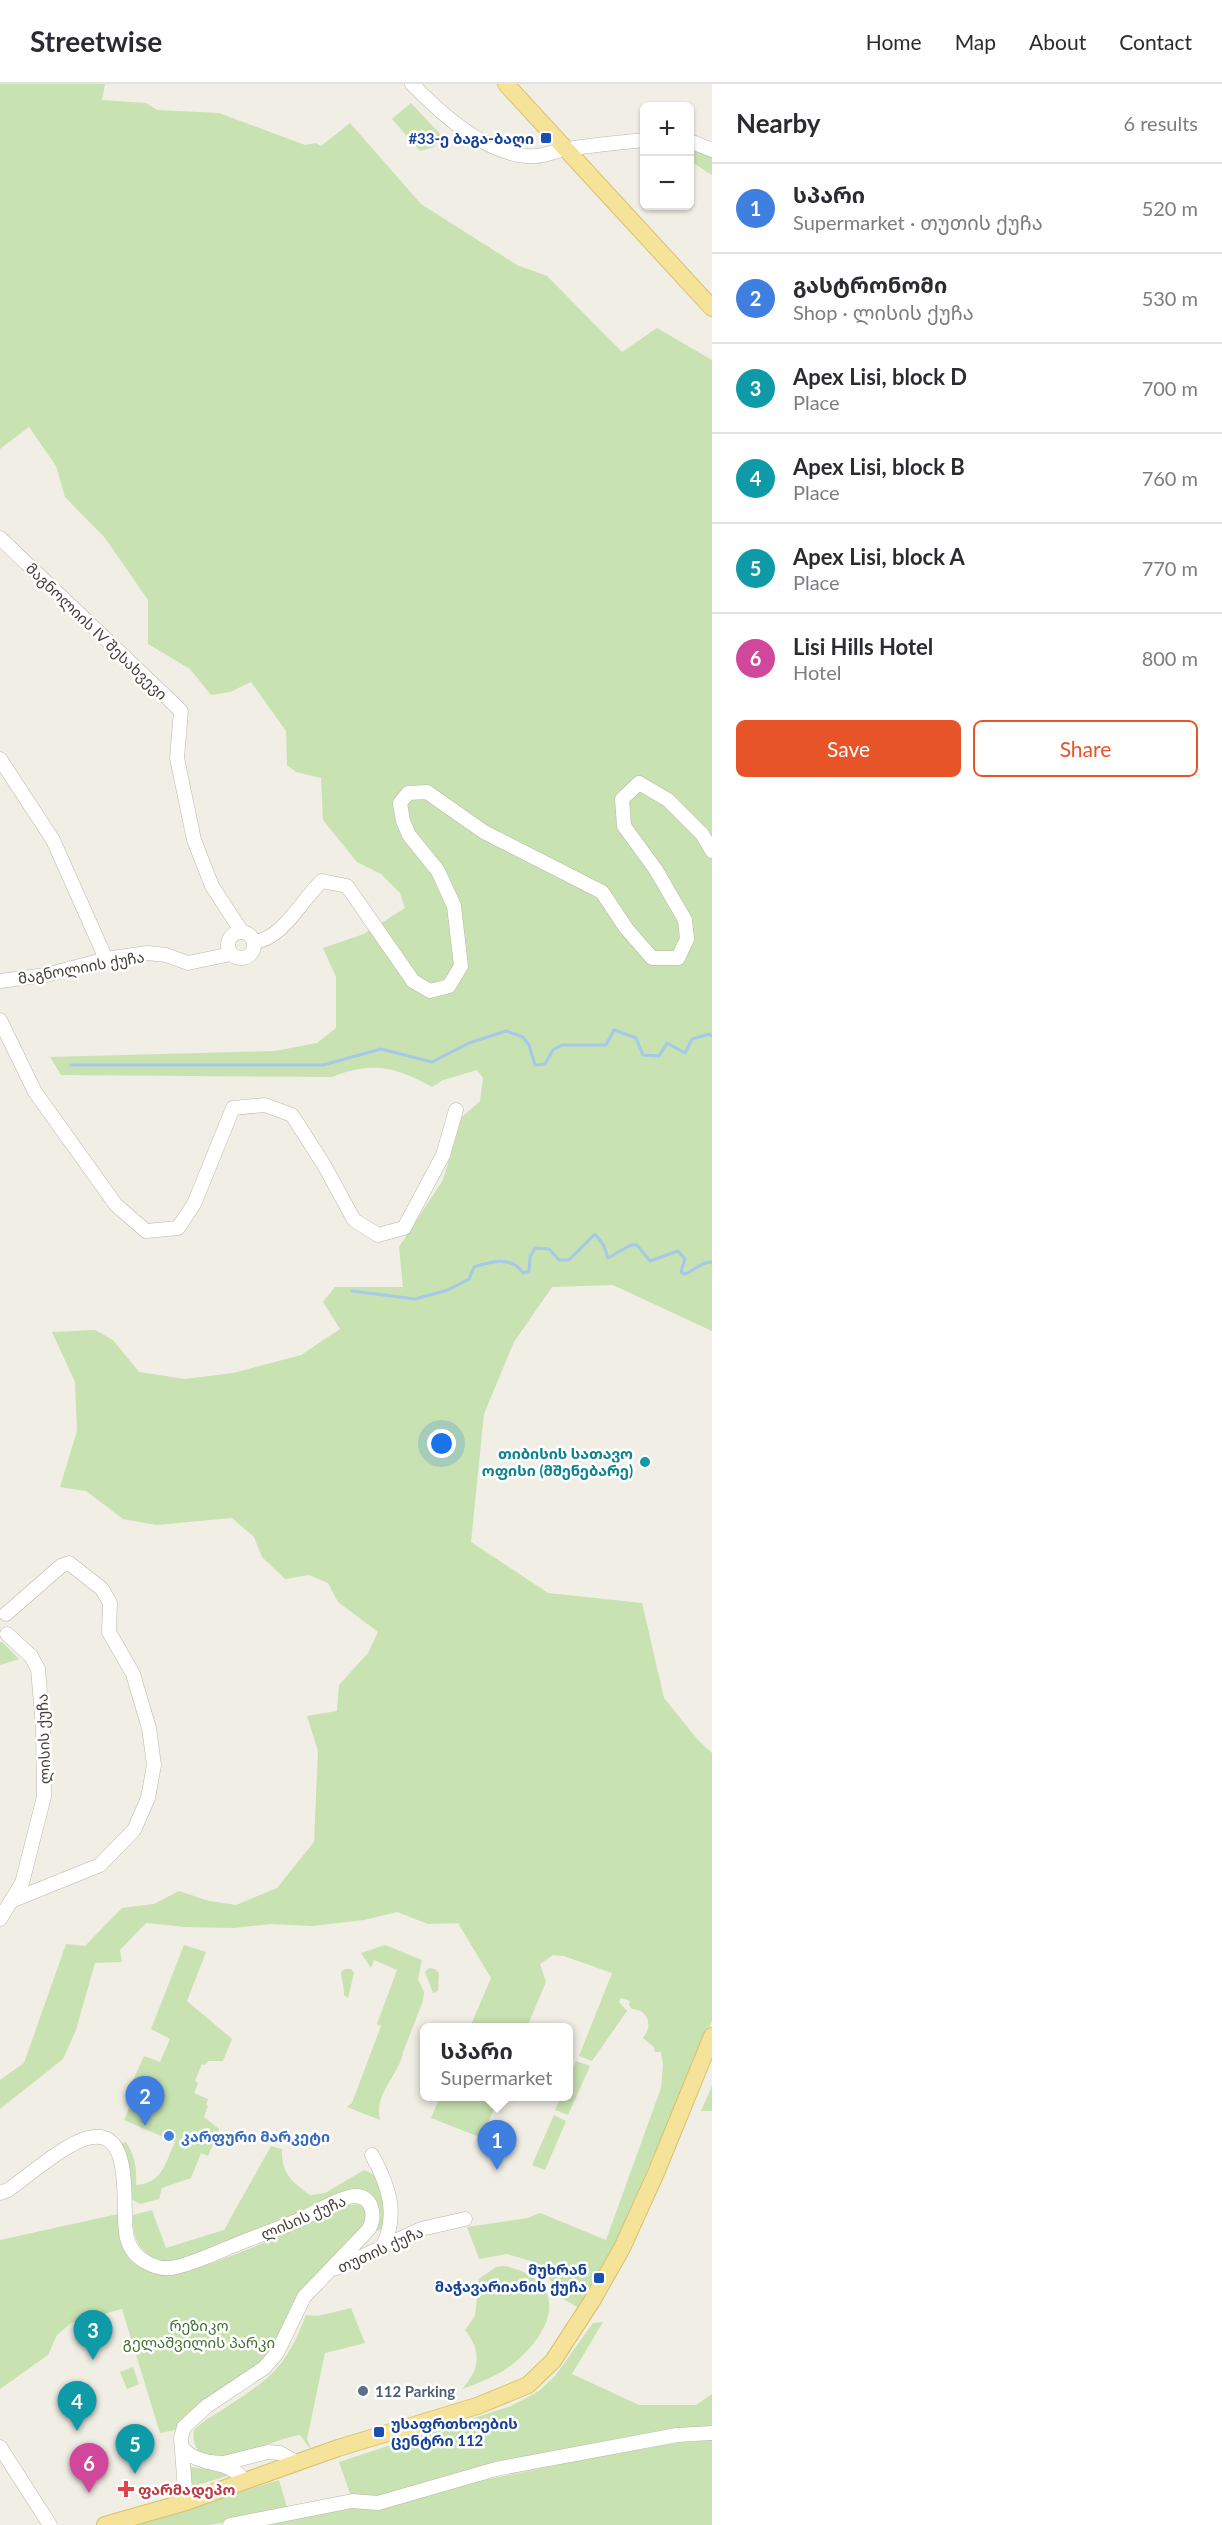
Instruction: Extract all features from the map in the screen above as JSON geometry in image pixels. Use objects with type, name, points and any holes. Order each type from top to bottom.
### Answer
[{"type":"main road","points":[[506,84],[712,308]]},
{"type":"main road","points":[[105,2525],[186,2502],[296,2462],[477,2406],[528,2385],[553,2361],[592,2301],[622,2248],[656,2173],[712,2036]]},
{"type":"street","points":[[412,84],[439,112],[470,133],[496,147],[519,155],[536,156],[567,149],[640,141]]},
{"type":"street","points":[[694,143],[712,150]]},
{"type":"street","name":"მაგნოლიის IV შესახვევი","points":[[0,538],[181,711],[177,758],[194,840],[212,886],[242,932]]},
{"type":"street","points":[[0,759],[52,840],[106,959]]},
{"type":"street","points":[[254,942],[265,941],[298,911],[310,892],[322,881],[347,886],[413,981],[429,991],[449,986],[461,966],[454,906],[438,871],[409,835],[403,821],[400,803],[408,794],[427,792],[484,832],[602,892],[626,928],[652,958],[678,958],[687,939],[685,920],[656,870],[624,826],[621,799],[639,783],[668,800],[702,834],[712,851]]},
{"type":"street","points":[[242,932],[250,935],[254,942],[253,950],[248,957],[239,958],[231,954],[228,946],[230,938],[242,932]]},
{"type":"street","name":"მაგნოლიის ქუჩა","points":[[0,981],[46,975],[106,959],[147,953],[166,955],[188,963],[231,954]]},
{"type":"street","points":[[0,1020],[35,1092],[116,1205],[146,1231],[178,1228],[194,1204],[233,1108],[265,1105],[292,1115],[324,1165],[354,1220],[378,1235],[404,1228],[443,1155],[456,1110]]},
{"type":"street","points":[[3,1636],[10,1631],[11,1622],[3,1613],[61,1566],[69,1563],[102,1589],[110,1604],[109,1632],[133,1674],[149,1728],[154,1765],[148,1798],[134,1830],[100,1865],[11,1901]]},
{"type":"street","name":"ლისის ქუჩა","points":[[0,1919],[22,1883],[44,1797],[45,1772],[38,1669],[31,1656],[3,1636]]},
{"type":"street","name":"ლისის ქუჩა","points":[[0,2193],[8,2190],[79,2141],[96,2137],[112,2144],[121,2159],[125,2174],[123,2213],[129,2245],[140,2258],[156,2268],[166,2269],[205,2257],[352,2196],[364,2199],[374,2215],[373,2223],[363,2238],[304,2297],[287,2335],[264,2368],[192,2418],[184,2427],[181,2438],[183,2449]]},
{"type":"street","points":[[372,2155],[391,2198],[389,2232],[382,2248]]},
{"type":"street","name":"თუთის ქუჩა","points":[[330,2271],[421,2229],[465,2219]]},
{"type":"street","points":[[363,2238],[389,2232],[421,2229]]},
{"type":"street","points":[[230,2525],[352,2501],[378,2503],[496,2469],[677,2435],[712,2433]]},
{"type":"street","points":[[0,2447],[50,2525]]},
{"type":"street","points":[[183,2449],[190,2456],[235,2469],[244,2481]]},
{"type":"street","points":[[183,2449],[186,2502]]},
{"type":"street","points":[[208,2462],[234,2462],[268,2452],[280,2454],[296,2462]]},
{"type":"green space","points":[[0,84],[105,84],[102,100],[146,103],[157,110],[219,113],[305,145],[316,143],[321,146],[350,123],[421,204],[517,265],[547,276],[622,352],[657,328],[712,360],[712,1331],[613,1285],[552,1287],[514,1342],[484,1414],[471,1542],[548,1593],[642,1603],[664,1698],[698,1740],[712,1753],[712,2021],[615,2244],[580,2309],[562,2298],[545,2272],[531,2261],[507,2254],[479,2259],[467,2227],[528,2218],[540,2213],[606,2240],[661,2088],[663,2065],[661,2052],[655,2052],[654,2047],[643,2038],[648,2029],[648,2019],[642,2012],[632,2009],[629,2005],[630,2001],[621,1998],[619,2002],[627,2011],[592,2061],[579,2056],[612,1973],[564,1956],[553,1955],[540,1964],[546,1982],[529,2023],[472,2023],[491,1978],[458,1923],[428,1924],[397,1912],[364,1920],[312,1926],[271,1924],[234,1928],[146,1923],[120,1950],[122,1962],[95,1963],[76,2030],[63,2059],[0,2109],[0,2080],[24,2063],[66,1944],[85,1946],[122,1908],[154,1904],[179,1891],[209,1901],[236,1905],[277,1888],[314,1842],[318,1751],[307,1716],[337,1711],[339,1685],[368,1653],[378,1632],[338,1602],[328,1583],[309,1575],[285,1579],[262,1557],[254,1537],[232,1518],[156,1525],[123,1519],[86,1491],[60,1487],[77,1431],[75,1382],[52,1332],[95,1330],[113,1340],[139,1372],[185,1379],[233,1373],[301,1355],[340,1329],[323,1302],[335,1287],[403,1287],[399,1247],[443,1180],[462,1117],[480,1101],[483,1078],[477,1070],[443,1080],[432,1087],[407,1075],[384,1068],[360,1069],[332,1077],[61,1075],[50,1057],[275,1051],[317,1043],[336,1028],[336,977],[323,948],[364,934],[405,908],[400,893],[381,874],[357,862],[323,820],[321,778],[296,772],[287,765],[286,731],[251,682],[230,692],[211,695],[190,669],[148,644],[148,600],[105,538],[65,497],[56,466],[29,427],[0,449]]},
{"type":"green space","points":[[411,103],[441,135],[434,147],[420,151],[392,119]]},
{"type":"green space","points":[[694,147],[712,157],[712,175],[694,164]]},
{"type":"green space","points":[[0,1642],[2,1642],[19,1659],[0,1665]]},
{"type":"green space","points":[[184,1945],[206,1952],[187,2001],[232,2039],[223,2061],[208,2061],[205,2065],[202,2064],[195,2081],[198,2083],[194,2093],[208,2099],[204,2117],[219,2129],[208,2156],[201,2153],[191,2178],[162,2188],[159,2199],[140,2204],[129,2198],[120,2144],[126,2142],[132,2152],[136,2168],[136,2185],[158,2176],[175,2142],[124,2120],[134,2096],[128,2092],[144,2056],[160,2062],[170,2039],[151,2029]]},
{"type":"green space","points":[[385,1945],[422,1960],[418,1979],[424,1992],[423,2001],[401,2060],[383,2093],[379,2111],[380,2120],[347,2107],[352,2103],[381,2026],[377,2024],[397,1970],[374,1960],[371,1968],[361,1953]]},
{"type":"green space","points":[[429,1968],[439,1973],[438,1991],[433,1993],[425,1972]]},
{"type":"green space","points":[[351,1969],[354,1973],[348,1998],[344,1995],[341,1972]]},
{"type":"green space","points":[[576,2061],[590,2066],[568,2115],[555,2110],[559,2101],[573,2101],[573,2068]]},
{"type":"green space","points":[[712,2086],[712,2111],[701,2111]]},
{"type":"green space","points":[[438,2101],[497,2101],[482,2138],[431,2118]]},
{"type":"green space","points":[[554,2115],[566,2121],[545,2170],[532,2165]]},
{"type":"green space","points":[[271,2146],[282,2149],[283,2164],[289,2176],[310,2195],[325,2193],[364,2170],[380,2180],[387,2202],[384,2229],[374,2231],[380,2214],[373,2200],[361,2191],[350,2190],[283,2222],[166,2265],[150,2256],[140,2246],[134,2233],[133,2215],[152,2210],[166,2248],[224,2230]]},
{"type":"green space","name":"რეზიკო გელაშვილის პარკი","points":[[360,2204],[367,2210],[369,2219],[311,2282],[264,2365],[192,2412],[175,2430],[160,2433],[122,2309],[71,2323],[57,2335],[48,2355],[0,2389],[0,2240],[118,2214],[120,2233],[129,2258],[158,2274],[174,2273],[223,2259],[347,2205]]},
{"type":"green space","points":[[505,2266],[527,2274],[541,2284],[548,2297],[549,2310],[545,2325],[524,2354],[509,2367],[492,2377],[462,2389],[468,2382],[477,2360],[474,2346],[465,2330],[475,2316],[479,2279],[496,2267]]},
{"type":"green space","points":[[351,2308],[365,2343],[325,2353],[307,2439],[312,2451],[300,2435],[236,2454],[219,2456],[205,2454],[196,2446],[194,2430],[256,2387],[276,2369],[292,2346],[306,2315],[318,2316]]},
{"type":"green space","points":[[603,2322],[572,2374],[639,2405],[696,2405],[712,2394],[712,2428],[380,2501],[352,2499],[339,2462],[511,2406],[539,2391],[555,2376],[593,2323]]},
{"type":"green space","points":[[133,2367],[139,2384],[127,2389],[120,2372]]},
{"type":"green space","points":[[712,2438],[712,2525],[264,2525],[646,2447]]},
{"type":"green space","points":[[191,2467],[224,2472],[227,2476],[191,2487]]},
{"type":"green space","points":[[279,2480],[288,2511],[209,2525],[130,2525]]},
{"type":"waterway","points":[[71,1065],[323,1065],[381,1049],[432,1062],[469,1043],[506,1031],[523,1037],[529,1045],[535,1065],[545,1064],[553,1050],[562,1045],[606,1045],[614,1030],[636,1038],[643,1055],[659,1056],[667,1043],[685,1053],[692,1039],[709,1034],[712,1036]]},
{"type":"waterway","points":[[352,1291],[415,1299],[448,1290],[469,1279],[474,1267],[487,1263],[507,1262],[518,1267],[523,1273],[529,1271],[530,1257],[535,1248],[549,1249],[559,1260],[569,1260],[595,1234],[604,1246],[608,1258],[631,1245],[637,1245],[650,1261],[678,1251],[685,1259],[681,1272],[684,1274],[704,1263],[712,1262]]},
{"type":"place","name":"#33-ე ბაგა-ბაღი","points":[[546,138]]},
{"type":"place","name":"თიბისის სათავო ოფისი (მშენებარე)","points":[[645,1462]]},
{"type":"place","name":"გასტრონომი","points":[[145,2126]]},
{"type":"place","name":"კარფური მარკეტი","points":[[169,2136]]},
{"type":"place","name":"სპარი","points":[[497,2170]]},
{"type":"place","name":"მუხრან მაჭავარიანის ქუჩა","points":[[599,2278]]},
{"type":"place","name":"Apex Lisi, block D","points":[[93,2360]]},
{"type":"place","name":"112 Parking","points":[[363,2391]]},
{"type":"place","name":"Apex Lisi, block B","points":[[77,2431]]},
{"type":"place","name":"უსაფრთხოების ცენტრი 112","points":[[379,2432]]},
{"type":"place","name":"Apex Lisi, block A","points":[[135,2474]]},
{"type":"place","name":"ფარმადეპო","points":[[126,2489]]},
{"type":"place","name":"Lisi Hills Hotel","points":[[89,2493]]}]
